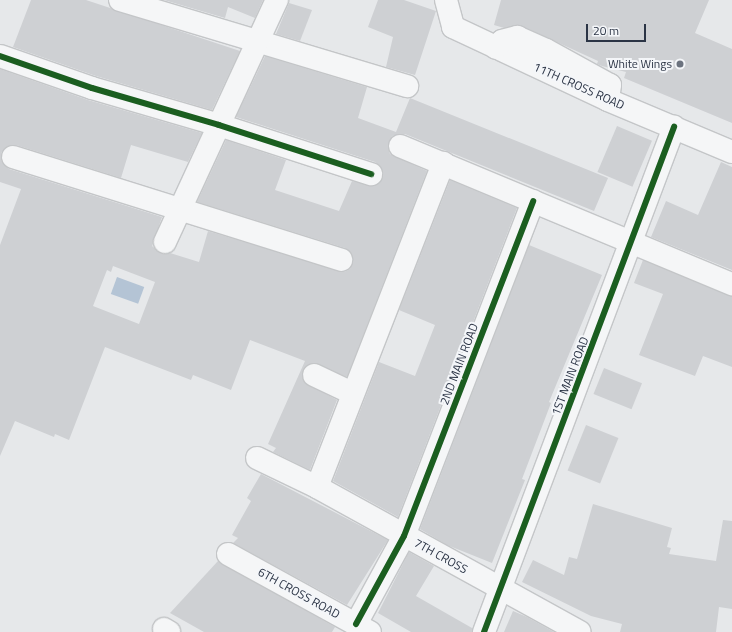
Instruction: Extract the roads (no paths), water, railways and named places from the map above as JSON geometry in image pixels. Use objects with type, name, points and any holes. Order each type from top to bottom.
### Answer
[{"type":"street","points":[[120,0],[407,86]]},
{"type":"street","points":[[164,242],[277,0]]},
{"type":"street","name":"11TH CROSS ROAD","points":[[446,0],[453,27],[608,100],[732,152]]},
{"type":"street","points":[[0,56],[92,88],[219,125],[370,174]]},
{"type":"street","name":"1ST MAIN ROAD","points":[[484,632],[674,127]]},
{"type":"street","points":[[400,146],[732,284]]},
{"type":"street","points":[[12,157],[180,208],[341,260]]},
{"type":"street","points":[[317,487],[352,393],[443,163]]},
{"type":"street","name":"2ND MAIN ROAD","points":[[363,628],[404,536],[533,201]]},
{"type":"street","points":[[314,375],[352,393]]},
{"type":"street","name":"7TH CROSS","points":[[257,458],[317,487],[501,590],[580,632]]},
{"type":"street","name":"6TH CROSS ROAD","points":[[228,554],[363,628]]},
{"type":"water","points":[[117,277],[144,287],[138,304],[111,294]]},
{"type":"place","name":"White Wings","points":[[680,64]]}]
